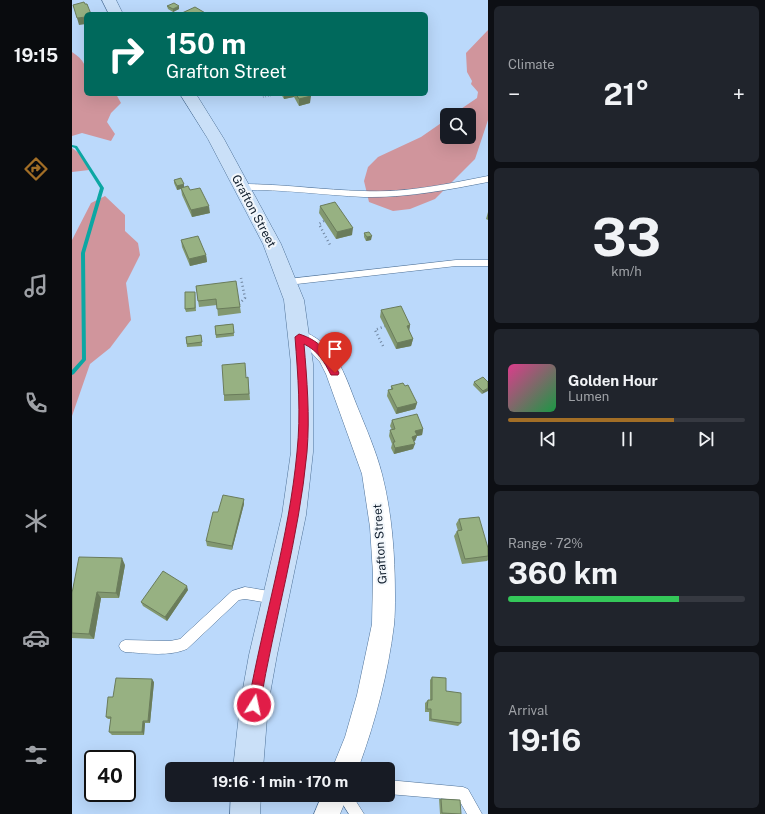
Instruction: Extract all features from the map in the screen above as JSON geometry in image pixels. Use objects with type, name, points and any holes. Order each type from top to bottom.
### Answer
[{"type":"street","points":[[109,0],[115,12]]},
{"type":"street","name":"Grafton Street","points":[[189,96],[216,140],[263,225],[288,282],[294,300],[299,337],[304,405],[302,452],[294,514],[263,655],[254,705],[249,762]]},
{"type":"street","name":"Grafton Street","points":[[299,337],[316,346],[326,357],[337,379],[372,474],[381,526],[384,574],[382,624],[369,695],[357,737],[348,762]]},
{"type":"street","points":[[245,814],[246,802]]},
{"type":"street","points":[[326,814],[332,802]]},
{"type":"lane","points":[[242,187],[270,186],[364,194],[390,193],[452,186],[488,179]]},
{"type":"lane","points":[[288,282],[456,263],[488,262]]},
{"type":"lane","points":[[125,646],[170,648],[183,645],[236,595],[245,593],[275,598]]},
{"type":"lane","points":[[395,788],[463,794],[475,814]]},
{"type":"lane","points":[[349,802],[357,814]]},
{"type":"path","points":[[263,97],[268,96]]},
{"type":"path","points":[[324,221],[319,224],[330,245]]},
{"type":"path","points":[[239,304],[245,298],[241,278]]},
{"type":"path","points":[[383,346],[375,330],[385,326]]},
{"type":"shaded area","points":[[488,30],[488,120],[475,159],[435,199],[410,209],[393,211],[369,202],[364,181],[368,167],[378,157],[421,137],[440,124],[440,144],[476,144],[476,108],[462,108],[477,98],[478,92],[471,84],[472,81],[467,72],[466,53]]},
{"type":"shaded area","points":[[72,52],[78,56],[84,64],[84,96],[117,96],[121,103],[111,113],[107,122],[115,134],[111,141],[82,133],[72,136]]},
{"type":"shaded area","points":[[72,148],[83,156],[89,170],[72,172]]},
{"type":"shaded area","points":[[105,196],[125,215],[125,231],[138,243],[140,255],[126,283],[131,320],[110,348],[90,364],[72,416],[72,240],[91,203]]},
{"type":"building","points":[[84,2],[87,4],[90,12],[84,12],[84,17],[77,18],[73,5]]},
{"type":"building","points":[[174,3],[179,6],[173,9],[167,6]]},
{"type":"building","points":[[195,7],[204,12],[184,12]]},
{"type":"building","points":[[297,96],[311,96],[299,99]]},
{"type":"building","points":[[181,178],[184,184],[177,186],[174,180]]},
{"type":"building","points":[[188,186],[190,190],[200,188],[209,206],[191,210],[181,188]]},
{"type":"building","points":[[335,202],[353,228],[337,232],[320,206]]},
{"type":"building","points":[[369,232],[372,236],[367,237],[364,233]]},
{"type":"building","points":[[198,236],[206,255],[189,259],[181,240]]},
{"type":"building","points":[[236,281],[240,307],[217,309],[216,299],[198,301],[196,286]]},
{"type":"building","points":[[185,292],[195,292],[195,308],[185,309]]},
{"type":"building","points":[[401,306],[410,325],[407,326],[413,339],[397,343],[381,310]]},
{"type":"building","points":[[233,324],[234,333],[216,335],[215,326]]},
{"type":"building","points":[[201,335],[202,342],[187,344],[186,337]]},
{"type":"building","points":[[245,363],[249,394],[224,395],[222,365]]},
{"type":"building","points":[[483,377],[488,382],[488,388],[483,391],[474,382]]},
{"type":"building","points":[[403,383],[405,386],[408,385],[417,403],[397,408],[388,390],[393,389],[391,386]]},
{"type":"building","points":[[417,414],[423,429],[415,431],[417,435],[412,437],[415,444],[395,448],[393,442],[395,442],[390,430],[395,429],[392,420]]},
{"type":"building","points":[[223,495],[244,499],[232,546],[206,541],[213,512],[218,512]]},
{"type":"building","points":[[479,517],[488,548],[488,556],[465,559],[457,531],[462,530],[459,519]]},
{"type":"building","points":[[79,557],[122,558],[116,593],[97,592],[89,634],[72,633],[72,593]]},
{"type":"building","points":[[163,571],[187,586],[165,617],[141,602]]},
{"type":"building","points":[[432,677],[446,678],[446,691],[461,693],[461,723],[431,719],[431,709],[427,709],[428,700],[432,700]]},
{"type":"building","points":[[116,678],[152,679],[148,721],[143,721],[142,732],[109,732],[111,717],[106,717],[108,697],[113,697]]},
{"type":"building","points":[[441,799],[460,800],[461,814],[442,813]]},
{"type":"waterway","points":[[72,146],[76,147],[102,188],[83,253],[84,360],[72,373]]},
{"type":"route","points":[[254,705],[263,655],[294,514],[302,452],[304,405],[299,337],[316,346],[326,357],[335,373]]}]
